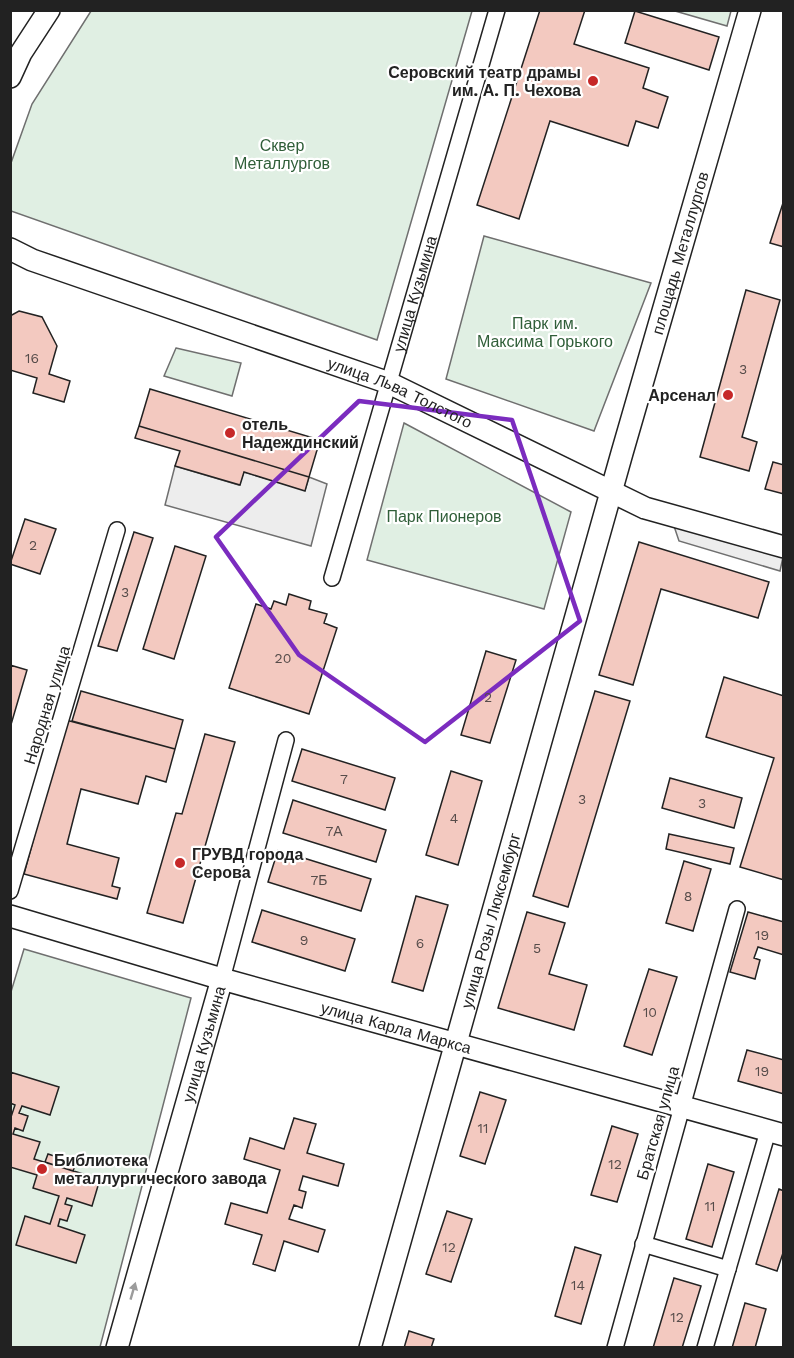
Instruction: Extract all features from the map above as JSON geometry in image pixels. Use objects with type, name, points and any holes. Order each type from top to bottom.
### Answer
[{"type":"street","points":[[10,76],[21,53],[50,10]]},
{"type":"street","name":"улица Кузьмина","points":[[332,578],[497,10]]},
{"type":"street","name":"площадь Металлургов","points":[[612,494],[750,10]]},
{"type":"street","name":"улица Льва Толстого","points":[[10,249],[21,261],[389,383],[612,494],[645,508],[783,547]]},
{"type":"street","name":"улица Розы Люксембург","points":[[370,1347],[612,494]]},
{"type":"street","name":"Народная улица","points":[[10,891],[117,530]]},
{"type":"street","name":"улица Кузьмина","points":[[117,1347],[222,979],[286,740]]},
{"type":"street","name":"Братская улица","points":[[615,1347],[737,909]]},
{"type":"street","name":"улица Карла Маркса","points":[[10,916],[222,979],[776,1133]]},
{"type":"street","points":[[705,1347],[728,1269],[776,1133]]},
{"type":"street","points":[[643,1244],[728,1269]]},
{"type":"highlighted area","points":[[359,401],[512,420],[580,621],[425,742],[299,655],[216,537]]},
{"type":"green space","name":"Сквер Металлургов","points":[[91,11],[472,11],[377,340],[11,211],[11,163],[32,104]]},
{"type":"green space","points":[[675,11],[731,11],[727,26]]},
{"type":"green space","name":"Парк им. Максима Горького","points":[[484,236],[651,283],[594,431],[446,379]]},
{"type":"green space","points":[[176,348],[241,363],[232,396],[164,376]]},
{"type":"green space","name":"Парк Пионеров","points":[[404,423],[571,512],[544,609],[367,560]]},
{"type":"green space","points":[[24,949],[191,998],[100,1347],[11,1348],[10,995]]},
{"type":"shaded area","points":[[175,466],[239,485],[244,472],[305,490],[309,477],[327,484],[311,546],[165,505]]},
{"type":"shaded area","points":[[674,526],[783,557],[780,571],[679,541]]},
{"type":"building","points":[[540,10],[585,10],[574,44],[649,68],[643,88],[668,97],[658,128],[636,121],[628,146],[550,121],[519,219],[477,205]]},
{"type":"building","points":[[635,11],[719,37],[709,70],[625,43]]},
{"type":"building","points":[[784,200],[784,247],[770,243]]},
{"type":"building","points":[[746,290],[780,300],[742,437],[757,442],[749,471],[700,457]]},
{"type":"building","points":[[19,311],[42,317],[57,346],[49,374],[70,381],[64,402],[33,393],[37,378],[10,370],[10,316]]},
{"type":"building","name":"отель Надеждинский","points":[[150,389],[320,440],[309,477],[139,426]]},
{"type":"building","points":[[139,426],[309,477],[305,491],[244,472],[240,485],[175,466],[180,451],[135,438]]},
{"type":"building","points":[[773,462],[784,465],[784,494],[765,489]]},
{"type":"building","points":[[25,519],[56,529],[40,574],[10,564]]},
{"type":"building","points":[[134,532],[153,538],[117,651],[98,646]]},
{"type":"building","points":[[639,542],[769,582],[758,618],[661,589],[633,685],[599,675]]},
{"type":"building","points":[[175,546],[206,556],[174,659],[143,649]]},
{"type":"building","points":[[289,594],[311,601],[309,609],[327,614],[324,623],[337,628],[309,714],[229,688],[256,604],[271,609],[274,601],[286,605]]},
{"type":"building","points":[[486,651],[516,660],[490,743],[461,735]]},
{"type":"building","points":[[10,665],[27,670],[10,728]]},
{"type":"building","points":[[724,677],[784,696],[784,880],[740,867],[774,758],[706,737]]},
{"type":"building","points":[[81,691],[183,720],[175,749],[72,721]]},
{"type":"building","points":[[595,691],[630,701],[568,907],[533,896]]},
{"type":"building","points":[[66,720],[175,749],[166,782],[146,776],[138,804],[81,789],[67,844],[119,858],[112,886],[120,888],[117,899],[24,874]]},
{"type":"building","name":"ГРУВД города Серова","points":[[205,734],[235,742],[183,923],[147,913],[176,813],[182,814]]},
{"type":"building","points":[[302,749],[395,778],[385,810],[292,781]]},
{"type":"building","points":[[451,771],[482,781],[458,865],[426,855]]},
{"type":"building","points":[[670,778],[742,798],[734,828],[662,808]]},
{"type":"building","points":[[293,800],[386,830],[376,862],[283,833]]},
{"type":"building","points":[[669,834],[734,848],[730,864],[666,849]]},
{"type":"building","points":[[278,850],[371,879],[361,911],[268,882]]},
{"type":"building","points":[[684,861],[711,869],[693,931],[666,923]]},
{"type":"building","points":[[416,896],[448,905],[423,991],[392,982]]},
{"type":"building","points":[[262,910],[355,939],[345,971],[252,942]]},
{"type":"building","points":[[527,912],[565,923],[549,974],[587,985],[574,1030],[498,1008]]},
{"type":"building","points":[[748,912],[784,922],[784,955],[758,947],[754,958],[760,960],[755,979],[730,972]]},
{"type":"building","points":[[649,969],[677,977],[652,1055],[624,1046]]},
{"type":"building","points":[[747,1050],[784,1060],[784,1094],[738,1081]]},
{"type":"building","name":"Библиотека металлургического завода","points":[[10,1072],[59,1087],[50,1115],[22,1106],[19,1113],[28,1116],[23,1131],[15,1128],[13,1134],[40,1142],[34,1159],[100,1179],[92,1206],[67,1198],[65,1204],[72,1206],[67,1221],[60,1219],[58,1226],[85,1235],[76,1263],[16,1245],[25,1216],[50,1224],[59,1196],[33,1188],[37,1175],[10,1167],[10,1120],[15,1105],[10,1103]]},
{"type":"building","points":[[480,1092],[506,1100],[485,1164],[460,1156]]},
{"type":"building","points":[[294,1118],[316,1124],[307,1153],[344,1164],[338,1186],[303,1176],[299,1190],[306,1192],[302,1208],[294,1205],[289,1219],[325,1230],[318,1252],[284,1241],[275,1271],[253,1264],[262,1235],[225,1224],[231,1203],[267,1213],[280,1170],[244,1159],[250,1138],[284,1149]]},
{"type":"building","points":[[612,1126],[638,1134],[617,1202],[591,1195]]},
{"type":"building","points":[[48,1154],[76,1163],[73,1171],[45,1162]]},
{"type":"building","points":[[708,1164],[734,1172],[712,1247],[686,1239]]},
{"type":"building","points":[[779,1189],[784,1191],[784,1250],[777,1271],[756,1264]]},
{"type":"building","points":[[447,1211],[472,1219],[451,1282],[426,1274]]},
{"type":"building","points":[[575,1247],[601,1255],[581,1324],[555,1316]]},
{"type":"building","points":[[674,1278],[701,1286],[682,1348],[653,1348]]},
{"type":"building","points":[[745,1303],[766,1309],[755,1348],[732,1348]]},
{"type":"building","points":[[409,1331],[434,1339],[431,1348],[404,1348]]},
{"type":"place","name":"Серовский театр драмы им. А. П. Чехова","points":[[593,81]]},
{"type":"place","name":"Арсенал","points":[[728,395]]},
{"type":"place","name":"отель Надеждинский","points":[[230,433]]},
{"type":"place","name":"ГРУВД города Серова","points":[[180,863]]},
{"type":"place","name":"Библиотека металлургического завода","points":[[42,1169]]}]
